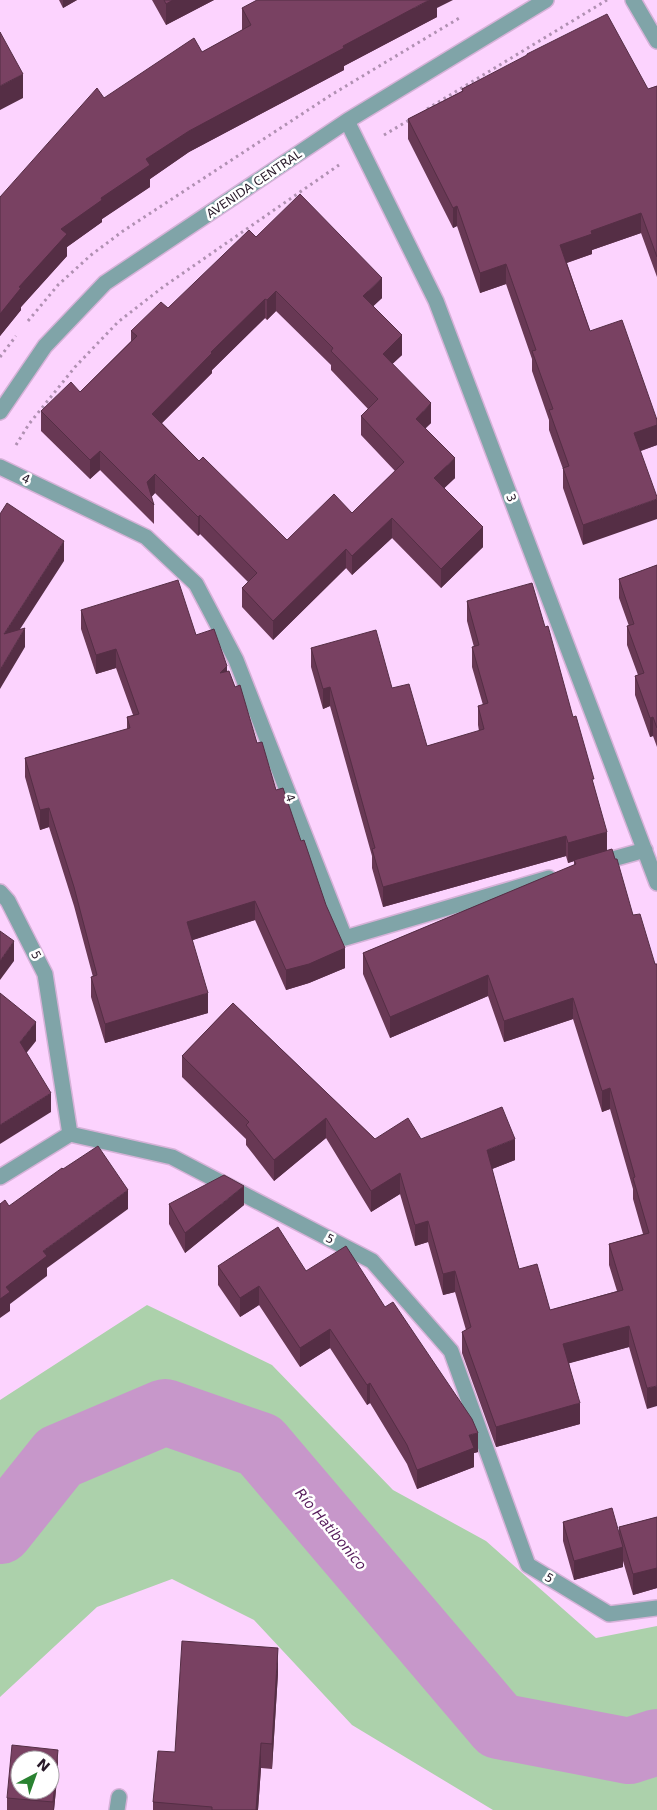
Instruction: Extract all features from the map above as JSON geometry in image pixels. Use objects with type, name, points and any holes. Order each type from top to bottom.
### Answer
[{"type":"street","name":"AVENIDA CENTRAL","points":[[0,412],[45,346],[105,284],[347,121],[546,0]]},
{"type":"street","points":[[633,0],[657,41]]},
{"type":"street","name":"3","points":[[347,121],[436,301],[657,883]]},
{"type":"street","name":"4","points":[[1,467],[146,537],[196,584],[236,660],[345,938],[560,875]]},
{"type":"street","points":[[579,869],[645,850]]},
{"type":"street","name":"5","points":[[0,892],[8,901],[45,974],[70,1134],[172,1157],[372,1261],[451,1351],[528,1565],[609,1614],[657,1608]]},
{"type":"street","points":[[0,1176],[70,1134]]},
{"type":"path","points":[[420,113],[607,0]]},
{"type":"path","points":[[1,467],[29,424],[75,367],[118,322],[163,287],[361,150],[412,119]]},
{"type":"green space","points":[[147,1305],[272,1365],[393,1490],[486,1541],[596,1638],[657,1626],[657,1810],[493,1810],[352,1725],[254,1620],[172,1579],[97,1607],[0,1697],[0,1400]]},
{"type":"building","points":[[164,0],[173,0],[166,4]]},
{"type":"building","points":[[257,0],[429,0],[189,131],[146,159],[150,165],[101,198],[102,200],[61,229],[67,234],[19,287],[21,288],[0,314],[0,197],[97,88],[104,98],[194,38],[202,52],[251,25],[242,8]]},
{"type":"building","points":[[607,14],[648,89],[657,86],[657,257],[641,213],[591,231],[592,234],[560,245],[590,331],[622,320],[657,420],[657,425],[634,433],[657,499],[583,525],[563,468],[569,466],[549,410],[553,409],[532,351],[536,350],[506,264],[480,273],[457,206],[453,208],[408,119],[463,91],[462,89],[527,54]]},
{"type":"building","points":[[0,32],[23,74],[0,86]]},
{"type":"building","points":[[300,194],[382,278],[363,296],[402,335],[383,354],[431,403],[416,419],[455,458],[434,478],[483,527],[441,569],[392,518],[352,556],[346,549],[273,621],[242,588],[257,573],[200,515],[198,517],[155,474],[147,482],[154,505],[100,451],[90,460],[41,411],[71,382],[80,392],[137,336],[131,331],[161,302],[168,308],[249,230],[256,237]],"holes":[[[276,291],[333,348],[331,351],[378,399],[361,416],[404,462],[352,513],[334,494],[287,540],[203,457],[199,461],[152,414],[211,352],[265,299],[267,300]]]},
{"type":"building","points":[[7,503],[64,541],[4,634],[25,628],[0,670],[0,514]]},
{"type":"building","points":[[657,565],[657,728],[653,717],[650,718],[635,676],[644,673],[627,626],[634,624],[619,579]]},
{"type":"building","points":[[178,580],[196,635],[214,629],[227,666],[220,673],[229,671],[235,687],[240,685],[257,743],[262,742],[276,790],[283,788],[301,841],[304,840],[326,905],[345,948],[309,964],[286,970],[255,901],[187,922],[208,993],[105,1024],[91,977],[97,975],[74,887],[49,808],[40,810],[25,758],[130,728],[127,717],[139,714],[116,649],[96,655],[81,610]]},
{"type":"building","points":[[532,583],[545,627],[548,626],[573,717],[576,716],[607,832],[568,843],[566,836],[383,887],[372,849],[375,848],[330,687],[323,689],[311,648],[376,630],[392,688],[409,684],[427,746],[484,729],[478,706],[488,703],[472,647],[479,645],[467,601]]},
{"type":"building","points":[[612,849],[615,859],[617,859],[633,915],[640,914],[655,964],[657,964],[657,1386],[647,1388],[629,1326],[563,1344],[580,1403],[496,1427],[462,1332],[471,1327],[455,1271],[443,1274],[428,1221],[415,1225],[400,1173],[371,1191],[326,1118],[274,1160],[246,1125],[249,1122],[182,1056],[233,1003],[375,1139],[408,1118],[421,1139],[502,1107],[515,1139],[487,1150],[519,1269],[537,1264],[550,1310],[623,1290],[609,1244],[649,1233],[610,1088],[602,1091],[573,998],[504,1021],[488,975],[390,1017],[363,953],[576,864],[574,860]]},
{"type":"building","points":[[0,931],[14,941],[0,961]]},
{"type":"building","points":[[0,993],[36,1022],[20,1042],[51,1093],[0,1125]]},
{"type":"building","points":[[98,1146],[128,1190],[43,1251],[47,1256],[6,1287],[10,1292],[0,1299],[0,1204],[5,1200],[9,1206],[62,1168]]},
{"type":"building","points":[[224,1175],[244,1186],[185,1233],[169,1204]]},
{"type":"building","points":[[278,1227],[306,1271],[346,1246],[385,1307],[393,1302],[472,1419],[478,1433],[469,1435],[474,1448],[417,1470],[407,1445],[370,1383],[367,1385],[330,1329],[300,1348],[259,1286],[240,1298],[218,1266]]},
{"type":"building","points":[[612,1508],[623,1547],[574,1561],[563,1522]]},
{"type":"building","points":[[657,1517],[657,1568],[633,1574],[619,1527]]},
{"type":"building","points":[[182,1641],[278,1648],[272,1744],[261,1743],[256,1810],[212,1810],[212,1807],[153,1802],[158,1751],[175,1752]]},
{"type":"building","points":[[12,1745],[58,1750],[12,1750]]},
{"type":"building","points":[[10,1766],[10,1798],[7,1798]]},
{"type":"building","points":[[30,1800],[53,1800],[53,1802]]},
{"type":"waterway","name":"Río Hatibonico","points":[[0,1531],[59,1457],[165,1412],[260,1445],[499,1726],[629,1751],[657,1742]]}]
